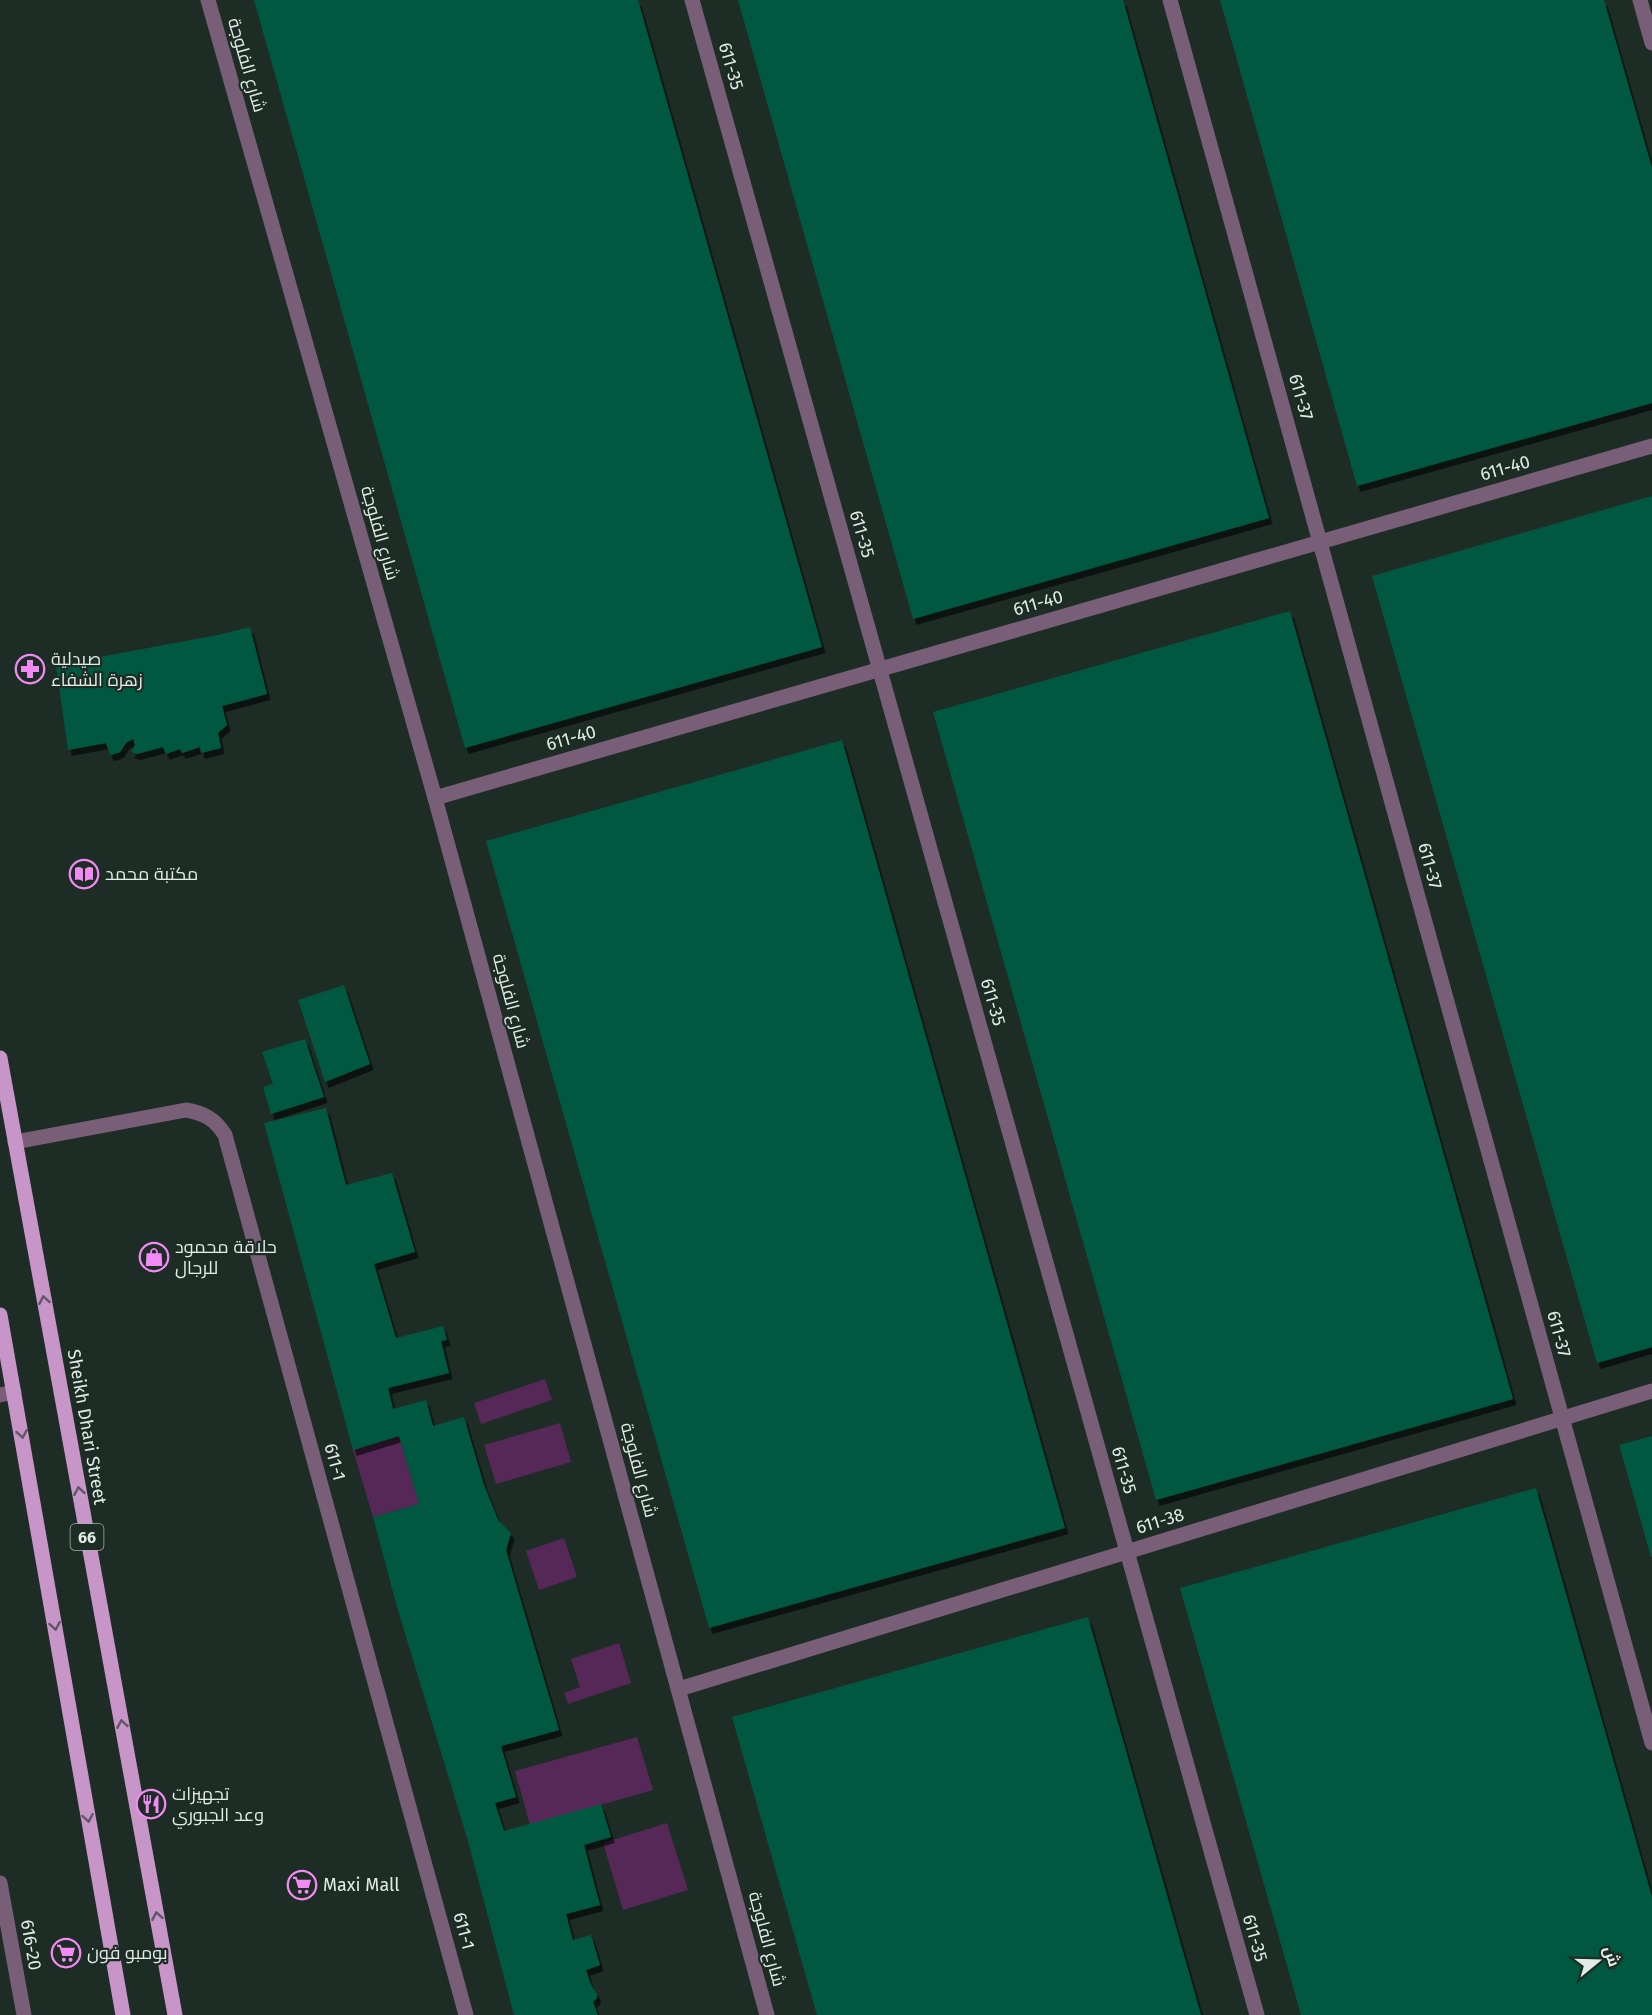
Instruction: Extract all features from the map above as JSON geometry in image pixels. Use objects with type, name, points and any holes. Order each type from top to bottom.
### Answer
[{"type":"main road","name":"Sheikh Dhari Street","points":[[0,1058],[176,2015]]},
{"type":"main road","points":[[0,1315],[7,1393],[123,2015]]},
{"type":"street","name":"شارع الفلوجة","points":[[208,0],[435,798],[767,2015]]},
{"type":"street","name":"611-35","points":[[692,0],[1257,2015]]},
{"type":"street","name":"611-37","points":[[1170,0],[1652,1743]]},
{"type":"street","points":[[1640,0],[1652,43]]},
{"type":"street","name":"611-40","points":[[435,798],[1652,447]]},
{"type":"street","name":"611-1","points":[[15,1142],[186,1110],[199,1112],[209,1117],[225,1135],[466,2015]]},
{"type":"street","name":"611-38","points":[[679,1689],[1652,1391]]},
{"type":"street","name":"616-20","points":[[0,1883],[24,2015]]},
{"type":"shaded area","points":[[545,1379],[552,1400],[481,1424],[474,1403]]},
{"type":"shaded area","points":[[560,1423],[571,1462],[496,1484],[484,1445]]},
{"type":"shaded area","points":[[399,1436],[419,1504],[373,1517],[353,1450]]},
{"type":"shaded area","points":[[564,1538],[577,1577],[539,1590],[526,1551]]},
{"type":"shaded area","points":[[619,1643],[631,1683],[568,1704],[564,1693],[580,1687],[571,1659]]},
{"type":"shaded area","points":[[637,1737],[653,1790],[530,1825],[515,1771]]},
{"type":"shaded area","points":[[667,1823],[688,1890],[623,1910],[603,1843]]},
{"type":"building","points":[[254,0],[638,0],[822,647],[465,748]]},
{"type":"building","points":[[738,0],[1123,0],[1269,518],[913,619]]},
{"type":"building","points":[[1220,0],[1604,0],[1652,168],[1652,403],[1357,486]]},
{"type":"building","points":[[1652,496],[1652,1347],[1597,1363],[1372,576]]},
{"type":"building","points":[[1290,611],[1513,1399],[1156,1500],[933,712]]},
{"type":"building","points":[[250,627],[267,694],[222,706],[227,725],[218,733],[221,748],[201,753],[200,747],[182,753],[180,749],[166,754],[163,747],[137,754],[131,752],[135,745],[133,739],[126,743],[120,752],[110,755],[106,743],[68,750],[56,665]]},
{"type":"building","points":[[842,740],[1065,1528],[709,1628],[486,841]]},
{"type":"building","points":[[344,985],[370,1064],[325,1082],[298,1000]]},
{"type":"building","points":[[305,1039],[324,1097],[271,1114],[263,1087],[273,1084],[262,1052]]},
{"type":"building","points":[[326,1108],[346,1185],[392,1173],[415,1252],[374,1264],[396,1338],[443,1326],[447,1340],[441,1341],[449,1373],[388,1388],[393,1409],[426,1400],[433,1426],[464,1417],[484,1485],[498,1520],[511,1533],[506,1550],[559,1730],[501,1746],[516,1797],[495,1803],[504,1831],[601,1804],[611,1837],[584,1845],[600,1905],[566,1914],[573,1940],[591,1935],[600,1965],[586,1970],[597,1994],[593,2002],[598,2015],[514,2015],[468,1841],[397,1607],[373,1517],[419,1504],[399,1436],[353,1450],[264,1123]]},
{"type":"building","points":[[1652,1436],[1652,1557],[1651,1557],[1619,1445]]},
{"type":"building","points":[[1536,1488],[1652,1897],[1652,2015],[1301,2015],[1180,1588]]},
{"type":"building","points":[[1088,1617],[1201,2015],[817,2015],[732,1717]]},
{"type":"place","name":"صيدلية زهرة الشفاء","points":[[30,669]]},
{"type":"place","name":"مكتبة محمد","points":[[84,874]]},
{"type":"place","name":"حلاقة محمود للرجال","points":[[154,1257]]},
{"type":"place","name":"تجهيزات وعد الجبوري","points":[[151,1804]]},
{"type":"place","name":"Maxi Mall","points":[[302,1885]]},
{"type":"place","name":"بومبو فون","points":[[66,1953]]}]
